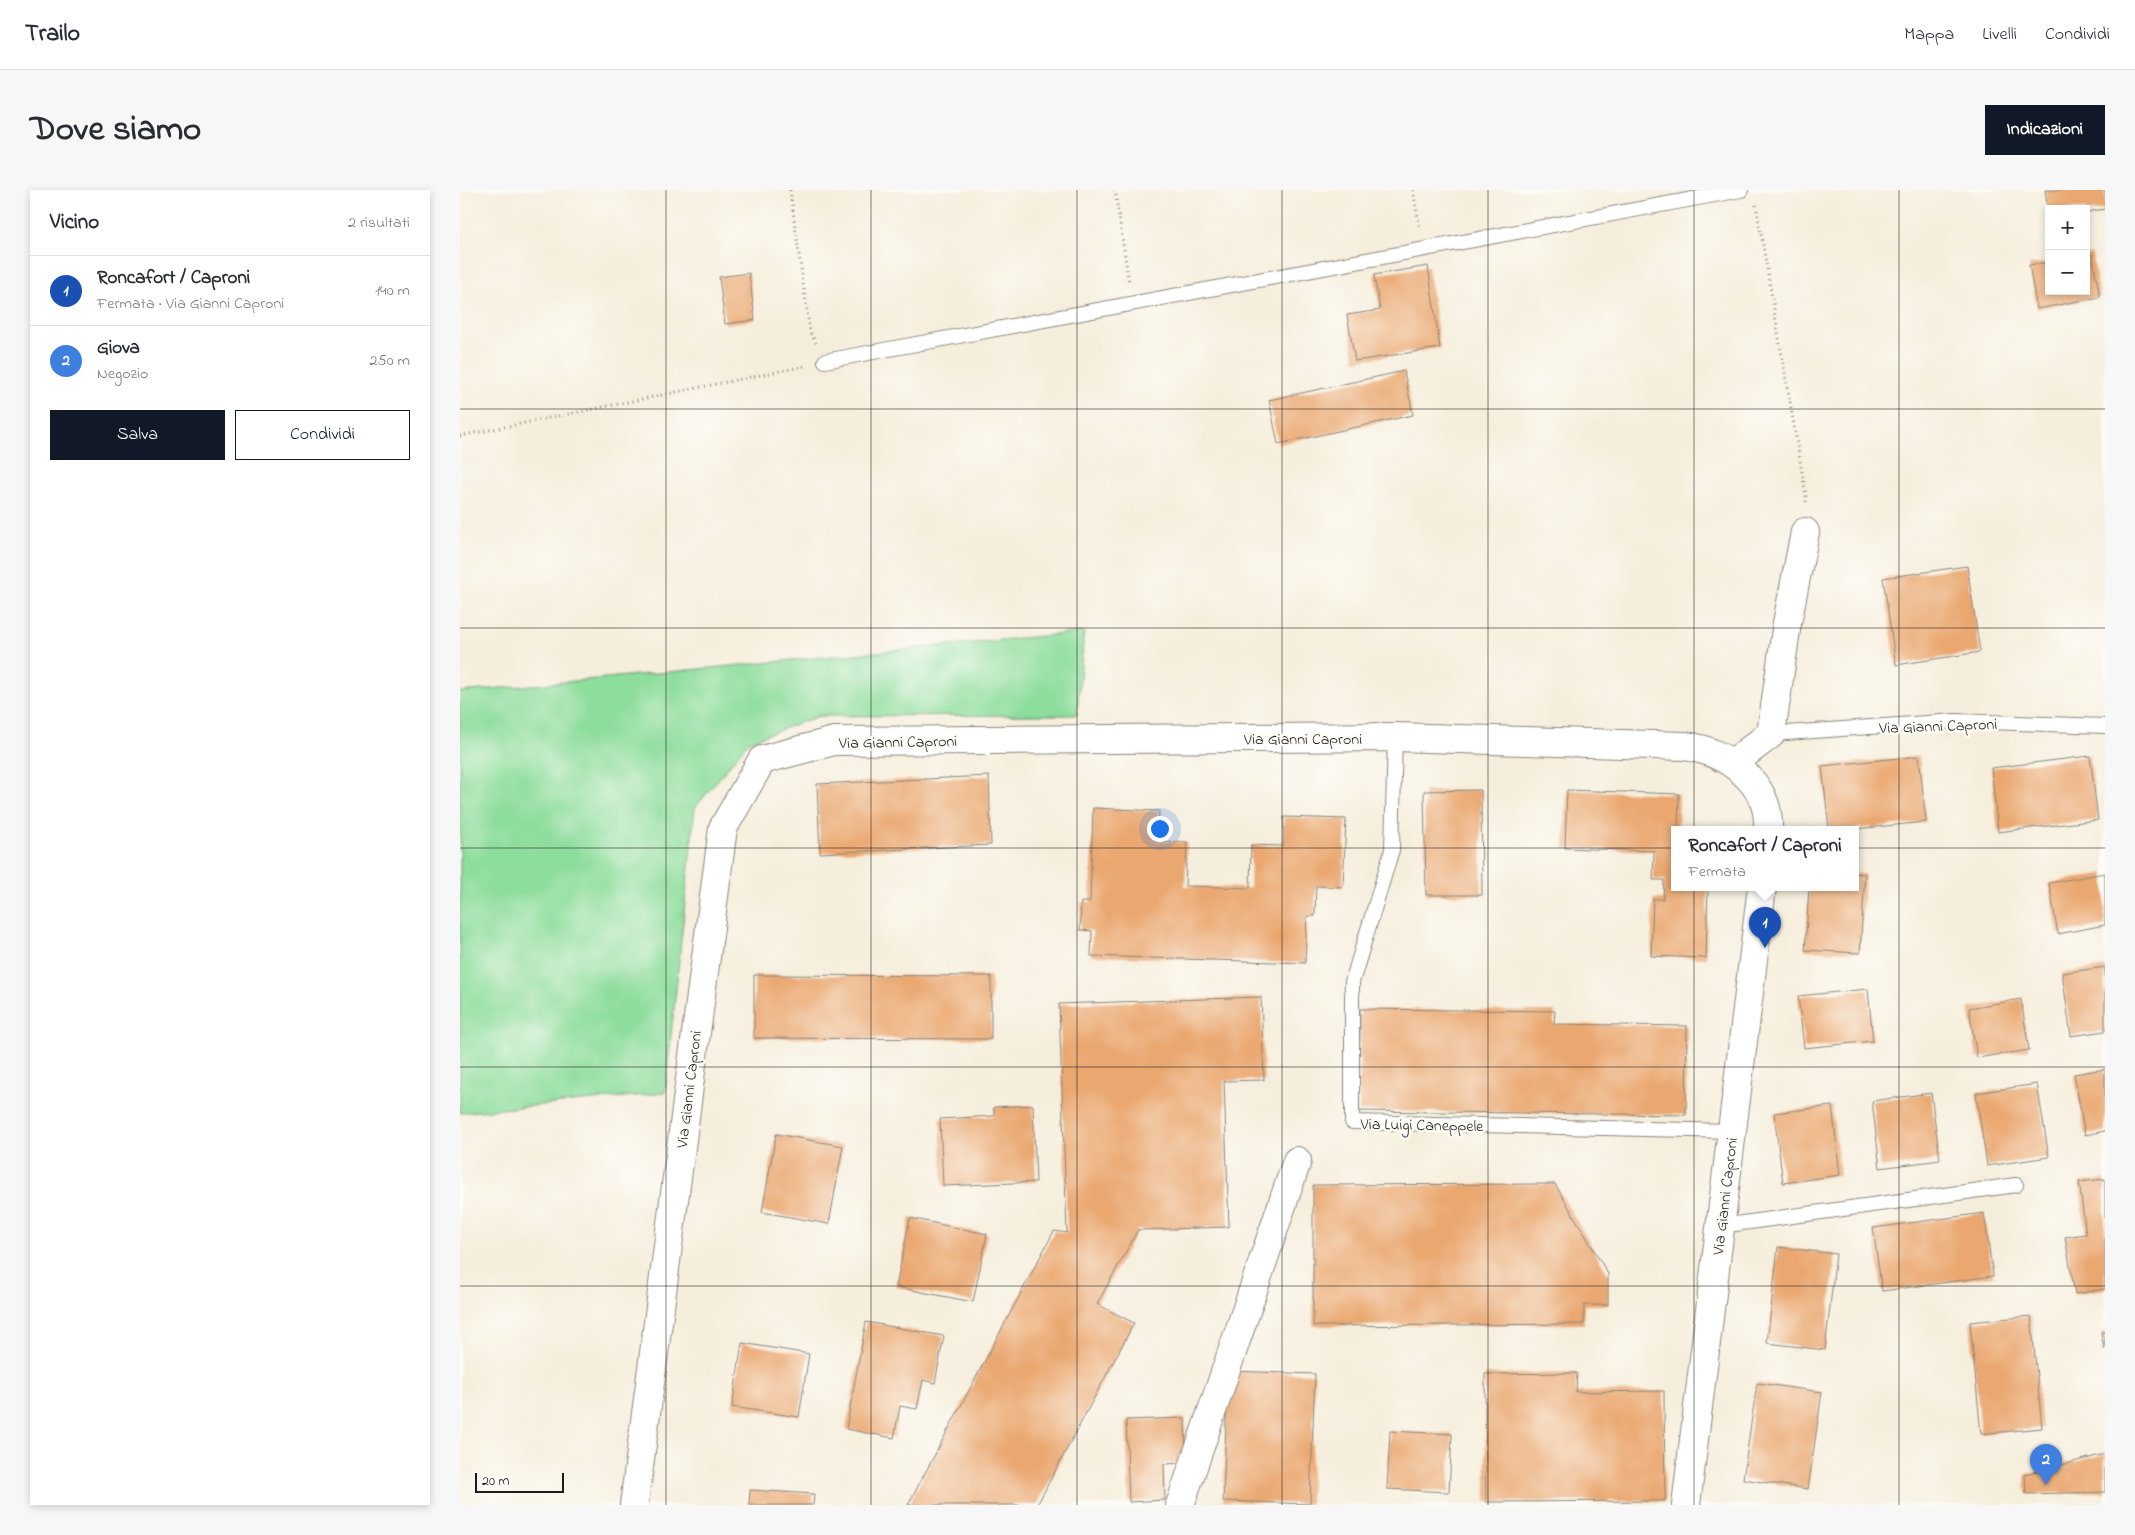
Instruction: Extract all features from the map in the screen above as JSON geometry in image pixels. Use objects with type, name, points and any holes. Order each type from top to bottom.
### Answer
[{"type":"street","points":[[1733,763],[1771,734],[1787,623],[1805,532]]},
{"type":"street","name":"Via Gianni Caproni","points":[[634,1505],[722,828],[762,760],[834,741],[1395,737],[1685,746],[1703,748],[1718,754],[1743,772],[1759,791],[1767,813],[1768,826]]},
{"type":"street","name":"Via Gianni Caproni","points":[[1686,1505],[1762,891]]},
{"type":"street","points":[[1180,1505],[1298,1161]]},
{"type":"lane","points":[[825,361],[1741,190]]},
{"type":"lane","name":"Via Gianni Caproni","points":[[1771,734],[1955,721],[2105,726]]},
{"type":"lane","name":"Via Luigi Caneppele","points":[[1395,737],[1392,850],[1352,982],[1352,1122],[1732,1131]]},
{"type":"lane","points":[[1721,1226],[2016,1186]]},
{"type":"path","points":[[460,436],[825,361],[810,332],[790,190]]},
{"type":"path","points":[[1115,190],[1132,304]]},
{"type":"path","points":[[1413,190],[1423,249]]},
{"type":"path","points":[[1755,200],[1806,495],[1805,532]]},
{"type":"green space","points":[[1084,632],[1077,715],[819,716],[749,741],[695,808],[665,1093],[460,1113],[460,692]]},
{"type":"building","points":[[2045,190],[2105,190],[2105,209],[2090,211],[2090,205],[2047,205]]},
{"type":"building","points":[[2090,254],[2092,254],[2100,297],[2037,309],[2029,265],[2045,263],[2045,295],[2090,295]]},
{"type":"building","points":[[1428,266],[1440,348],[1355,361],[1347,315],[1380,310],[1374,275]]},
{"type":"building","points":[[749,273],[755,320],[725,324],[719,277]]},
{"type":"building","points":[[1404,371],[1413,415],[1278,444],[1269,400]]},
{"type":"building","points":[[1967,566],[1980,652],[1896,665],[1883,578]]},
{"type":"building","points":[[1919,756],[1926,822],[1859,829],[1859,826],[1829,826],[1822,766]]},
{"type":"building","points":[[2090,756],[2098,820],[1998,832],[1991,768]]},
{"type":"building","points":[[989,776],[991,845],[820,853],[817,784]]},
{"type":"building","points":[[1481,790],[1482,895],[1426,895],[1424,791]]},
{"type":"building","points":[[1567,790],[1679,794],[1678,826],[1671,826],[1671,891],[1708,891],[1706,958],[1651,956],[1653,899],[1663,899],[1664,880],[1653,880],[1654,851],[1565,848]]},
{"type":"building","points":[[1093,808],[1159,811],[1158,841],[1187,842],[1185,886],[1250,888],[1251,845],[1283,846],[1284,817],[1346,819],[1343,887],[1316,886],[1315,916],[1307,916],[1305,963],[1091,956],[1092,931],[1080,930],[1081,902],[1090,902]]},
{"type":"building","points":[[1859,873],[1865,874],[1860,953],[1805,950],[1809,891],[1859,891]]},
{"type":"building","points":[[2105,873],[2105,925],[2058,934],[2049,883]]},
{"type":"building","points":[[2105,967],[2105,1031],[2071,1036],[2062,973]]},
{"type":"building","points":[[754,975],[991,976],[991,1039],[754,1038]]},
{"type":"building","points":[[1868,989],[1873,1041],[1804,1048],[1798,996]]},
{"type":"building","points":[[1261,997],[1264,1080],[1224,1081],[1229,1227],[1138,1230],[1097,1304],[1134,1323],[1037,1505],[908,1505],[1054,1231],[1067,1233],[1059,1004]]},
{"type":"building","points":[[2021,999],[2029,1050],[1977,1058],[1969,1008]]},
{"type":"building","points":[[1360,1009],[1555,1011],[1554,1024],[1687,1026],[1686,1115],[1359,1111]]},
{"type":"building","points":[[2105,1069],[2105,1131],[2085,1135],[2074,1074]]},
{"type":"building","points":[[2037,1084],[2049,1157],[1987,1166],[1976,1093]]},
{"type":"building","points":[[1931,1093],[1940,1160],[1880,1168],[1872,1101]]},
{"type":"building","points":[[1033,1105],[1036,1182],[943,1186],[940,1119],[994,1116],[994,1107]]},
{"type":"building","points":[[1832,1106],[1840,1175],[1783,1183],[1774,1113]]},
{"type":"building","points":[[776,1134],[843,1146],[829,1224],[762,1212]]},
{"type":"building","points":[[2105,1179],[2105,1289],[2075,1294],[2065,1237],[2086,1234],[2079,1182]]},
{"type":"building","points":[[1555,1184],[1608,1274],[1608,1305],[1584,1305],[1584,1324],[1313,1326],[1313,1185]]},
{"type":"building","points":[[1984,1213],[1993,1276],[1882,1291],[1873,1228]]},
{"type":"building","points":[[910,1218],[987,1234],[973,1302],[896,1287]]},
{"type":"building","points":[[1778,1247],[1836,1254],[1825,1350],[1767,1343]]},
{"type":"building","points":[[2031,1316],[2042,1428],[1981,1434],[1970,1322]]},
{"type":"building","points":[[866,1322],[944,1336],[935,1383],[923,1380],[917,1409],[900,1406],[894,1438],[846,1429]]},
{"type":"building","points":[[2101,1332],[2105,1332],[2105,1349],[2104,1349]]},
{"type":"building","points":[[742,1343],[809,1354],[799,1417],[732,1407]]},
{"type":"building","points":[[1228,1371],[1315,1374],[1310,1504],[1223,1501]]},
{"type":"building","points":[[1577,1373],[1576,1392],[1664,1391],[1665,1501],[1486,1502],[1485,1374]]},
{"type":"building","points":[[1757,1383],[1822,1392],[1808,1489],[1743,1479]]},
{"type":"building","points":[[1185,1418],[1186,1463],[1164,1464],[1165,1500],[1129,1502],[1126,1420]]},
{"type":"building","points":[[1390,1431],[1452,1434],[1449,1492],[1387,1489]]},
{"type":"building","points":[[2105,1454],[2105,1492],[2026,1494],[2025,1474]]},
{"type":"building","points":[[750,1490],[814,1494],[813,1505],[749,1505]]},
{"type":"place","name":"Roncafort / Caproni","points":[[1765,948]]},
{"type":"place","name":"Giova","points":[[2046,1485]]}]
